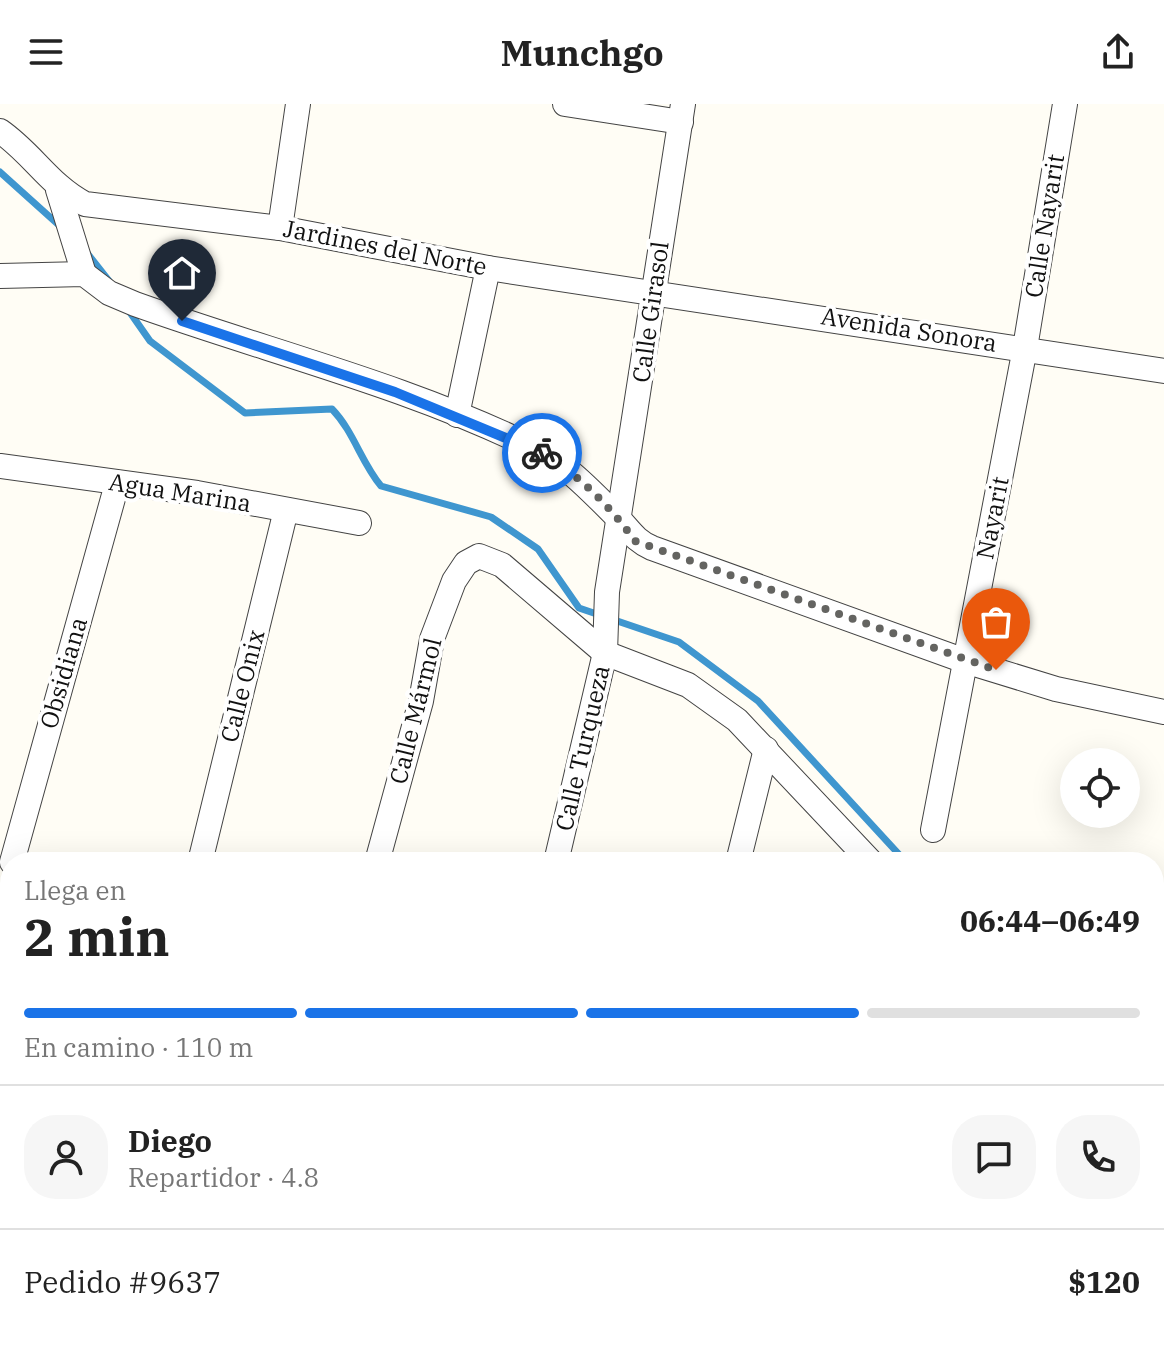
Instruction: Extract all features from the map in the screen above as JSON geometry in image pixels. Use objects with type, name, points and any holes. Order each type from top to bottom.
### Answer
[{"type":"street","points":[[280,228],[298,104]]},
{"type":"street","points":[[565,104],[682,113]]},
{"type":"street","name":"Calle Nayarit","points":[[1025,348],[1065,104]]},
{"type":"street","name":"Calle Girasol","points":[[607,592],[621,521],[653,290],[682,113]]},
{"type":"street","points":[[0,131],[28,151],[58,190],[84,274],[109,293],[457,415],[533,448],[570,470],[621,521],[635,541],[652,548],[965,661],[1056,689],[1164,712]]},
{"type":"street","name":"Jardines del Norte","points":[[58,190],[85,204],[116,211],[172,214],[280,228],[488,268],[653,290]]},
{"type":"street","points":[[457,415],[488,268]]},
{"type":"street","points":[[0,276],[84,274]]},
{"type":"street","name":"Avenida Sonora","points":[[653,290],[1164,371]]},
{"type":"street","name":"Nayarit","points":[[933,830],[1025,348]]},
{"type":"street","name":"Agua Marina","points":[[0,466],[197,493],[359,523]]},
{"type":"street","name":"Obsidiana","points":[[14,852],[117,484]]},
{"type":"street","name":"Calle Onix","points":[[202,852],[286,510]]},
{"type":"street","name":"Calle Mármol","points":[[380,852],[421,701],[432,639],[454,581],[466,563],[479,556],[502,565],[606,643]]},
{"type":"street","name":"Calle Turqueza","points":[[558,852],[606,643],[607,592]]},
{"type":"street","points":[[606,643],[688,685],[737,720],[862,852]]},
{"type":"street","points":[[740,852],[766,749]]},
{"type":"waterway","points":[[0,172],[61,227]]},
{"type":"waterway","points":[[87,253],[109,281]]},
{"type":"waterway","points":[[129,311],[150,341],[245,413],[332,409],[381,486],[491,517],[538,549],[579,608],[679,642],[758,701],[897,852]]},
{"type":"way so far","points":[[542,453],[570,470],[621,521],[635,541],[996,670]]},
{"type":"route","points":[[182,321],[395,392],[457,415],[542,453]]}]
